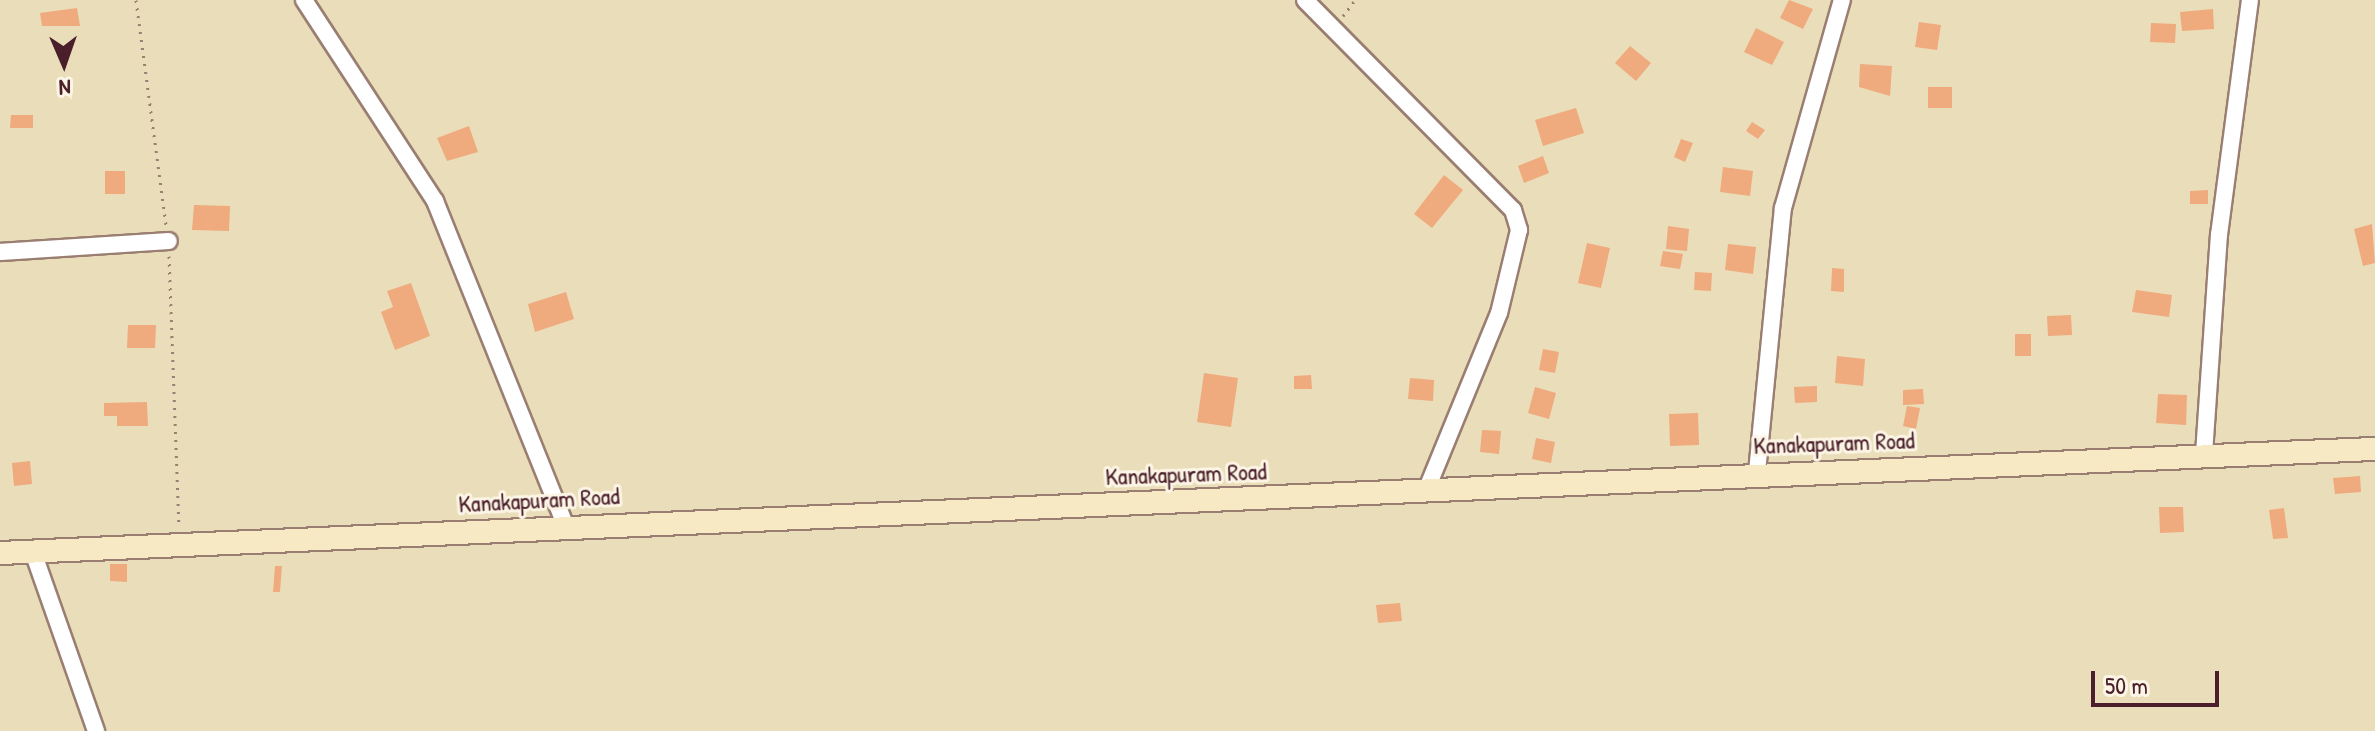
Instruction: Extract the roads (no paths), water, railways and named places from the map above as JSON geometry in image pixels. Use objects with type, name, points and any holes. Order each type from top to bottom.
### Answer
[{"type":"street","points":[[1305,0],[1513,210],[1519,230],[1499,313],[1426,491]]},
{"type":"street","points":[[1757,472],[1783,208],[1842,0]]},
{"type":"street","points":[[2204,454],[2219,235],[2250,0]]},
{"type":"street","points":[[308,6],[435,201],[565,525]]},
{"type":"street","points":[[0,252],[169,241]]},
{"type":"street","name":"Kanakapuram Road","points":[[0,553],[565,525],[1426,491],[1757,472],[2375,449]]},
{"type":"street","points":[[33,552],[96,731]]}]
